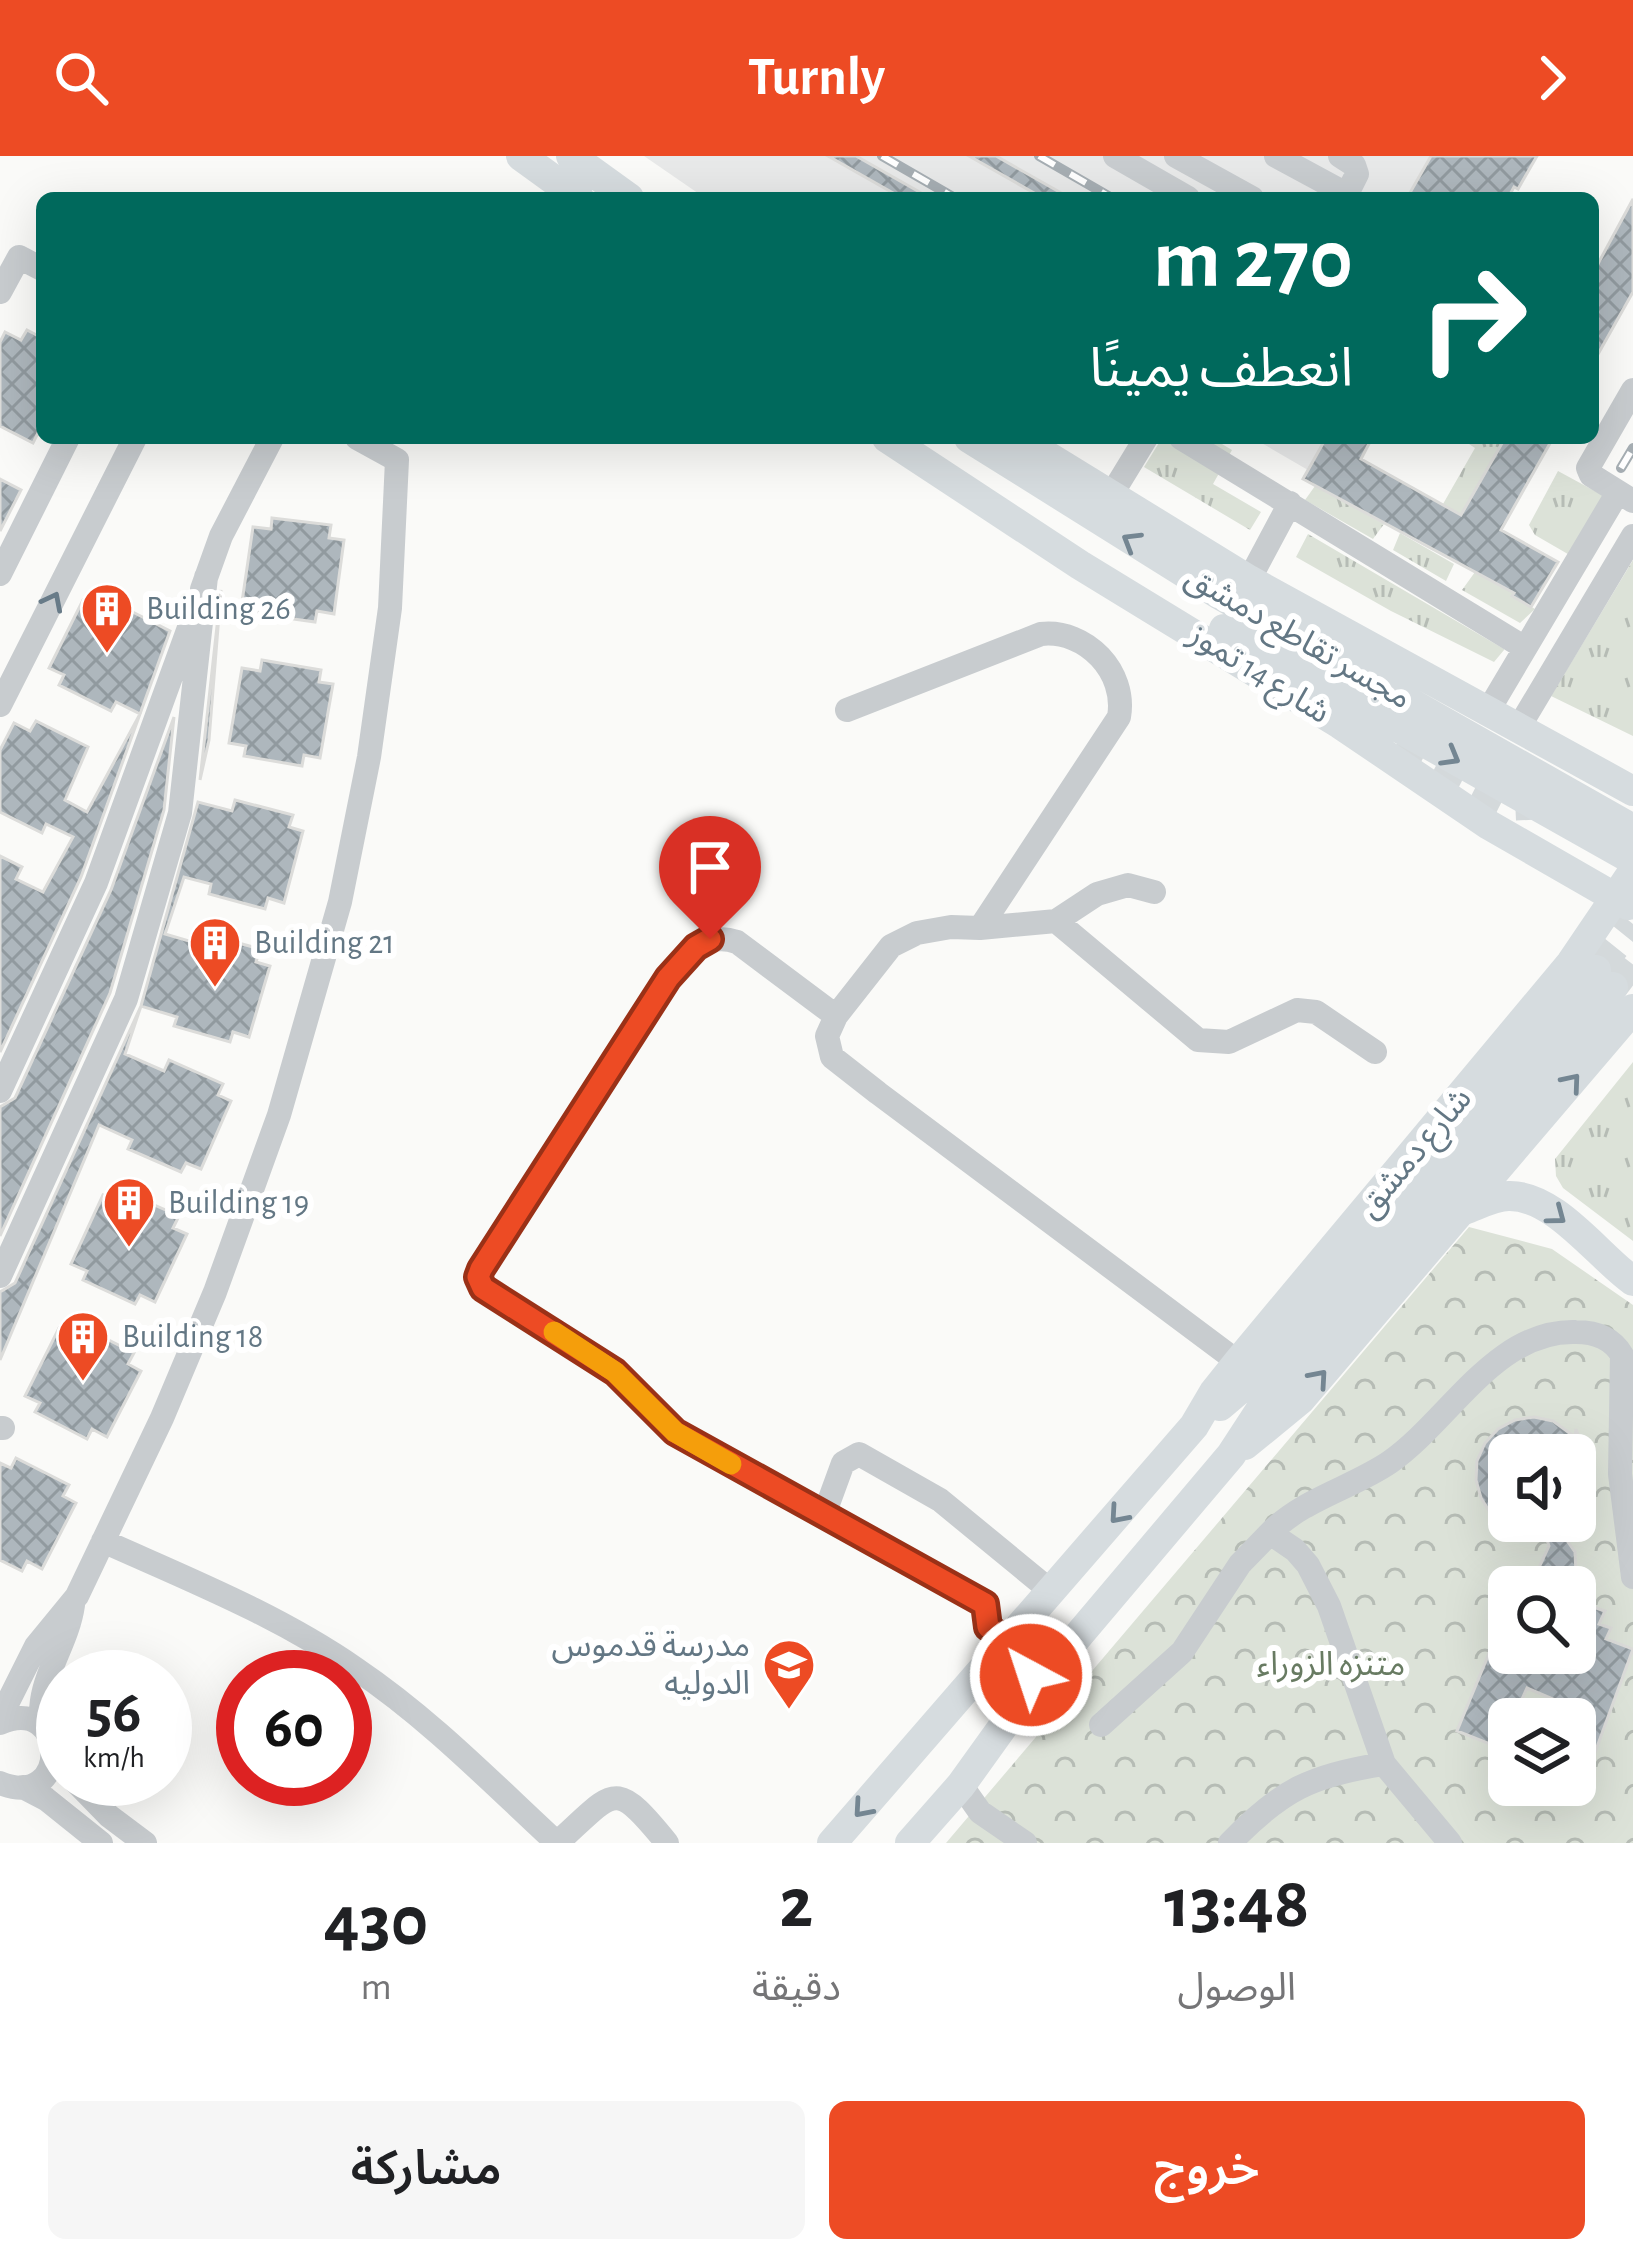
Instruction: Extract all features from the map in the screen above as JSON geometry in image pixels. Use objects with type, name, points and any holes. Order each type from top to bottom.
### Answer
[{"type":"main road","points":[[521,156],[571,192]]},
{"type":"main road","points":[[571,156],[621,192]]},
{"type":"main road","name":"شارع 14 تموز","points":[[896,444],[1079,566],[1320,711],[1560,869],[1628,885]]},
{"type":"main road","name":"مجسر تقاطع دمشق","points":[[928,444],[1013,502],[1628,885]]},
{"type":"main road","name":"مجسر تقاطع دمشق","points":[[979,444],[1220,595],[1633,830]]},
{"type":"main road","points":[[1027,444],[1249,580],[1633,791]]},
{"type":"main road","points":[[1597,770],[1633,770]]},
{"type":"main road","points":[[1560,869],[1603,982]]},
{"type":"main road","name":"شارع دمشق","points":[[1231,1455],[1300,1400],[1464,1210],[1603,982],[1628,885]]},
{"type":"main road","name":"شارع دمشق","points":[[1194,1426],[1238,1362],[1603,982]]},
{"type":"main road","name":"شارع دمشق","points":[[832,1843],[1194,1426],[1260,1372],[1603,982]]},
{"type":"main road","name":"شارع دمشق","points":[[910,1843],[961,1785],[1012,1714],[1231,1455],[1276,1386],[1603,982]]},
{"type":"main road","points":[[1464,1210],[1508,1196],[1539,1203],[1633,1281]]},
{"type":"main road","points":[[1007,1643],[1026,1657],[1031,1668],[1012,1714]]},
{"type":"street","points":[[1115,156],[1178,192]]},
{"type":"street","points":[[1176,156],[1241,192]]},
{"type":"street","points":[[1276,156],[1339,190],[1354,184],[1357,175],[1354,165],[1340,156]]},
{"type":"street","points":[[0,292],[20,256],[36,265]]},
{"type":"street","points":[[1488,711],[1625,497],[1592,475],[1588,464],[1633,390]]},
{"type":"street","points":[[0,574],[65,444]]},
{"type":"street","points":[[0,705],[132,444]]},
{"type":"street","points":[[0,1091],[97,883],[220,536],[269,444]]},
{"type":"street","points":[[0,1721],[36,1646],[73,1603],[183,1372],[279,1114],[340,902],[381,683],[397,460],[368,444]]},
{"type":"street","points":[[1110,497],[1141,444]]},
{"type":"street","points":[[1191,444],[1526,648]]},
{"type":"street","points":[[1249,580],[1290,503]]},
{"type":"street","points":[[1519,727],[1633,536]]},
{"type":"street","points":[[0,1276],[126,999],[180,813],[206,577]]},
{"type":"street","points":[[847,710],[1041,634],[1075,636],[1111,668],[1121,704],[1119,717],[980,928]]},
{"type":"street","points":[[1154,892],[1128,885],[1097,894],[1056,921],[916,933],[890,946],[836,1016],[827,1036],[832,1057],[1238,1362]]},
{"type":"street","points":[[1056,921],[1198,1040],[1229,1042],[1297,1010],[1316,1012],[1375,1052]]},
{"type":"street","points":[[836,1016],[737,942],[719,938],[696,947],[668,978],[478,1277],[483,1288],[615,1372],[675,1432],[985,1604],[988,1627],[1007,1643]]},
{"type":"street","points":[[1101,1725],[1182,1652],[1240,1564],[1290,1514],[1395,1459],[1501,1360],[1542,1334],[1590,1332],[1627,1347],[1620,1474],[1633,1577]]},
{"type":"street","points":[[824,1515],[843,1463],[859,1454],[940,1500],[1052,1592]]},
{"type":"street","points":[[1270,1532],[1308,1565],[1329,1606],[1384,1764],[1450,1843]]},
{"type":"street","points":[[103,1541],[253,1608],[358,1670],[422,1719],[557,1843],[602,1802],[615,1798],[634,1803],[667,1843]]},
{"type":"street","points":[[59,1650],[73,1603]]},
{"type":"street","points":[[0,1721],[25,1718],[36,1723]]},
{"type":"street","points":[[1230,1843],[1271,1802],[1291,1791],[1321,1778],[1384,1764]]},
{"type":"street","points":[[7,1785],[46,1799],[101,1843]]},
{"type":"street","points":[[961,1785],[980,1812],[1025,1843]]},
{"type":"street","points":[[99,1806],[136,1840]]},
{"type":"shaded area","points":[[644,156],[1484,156],[1464,192],[696,192]]},
{"type":"shaded area","points":[[1263,444],[1323,444],[1308,470]]},
{"type":"green space","points":[[1158,444],[1222,444],[1232,450],[1213,484],[1261,512],[1250,530],[1144,467]]},
{"type":"green space","points":[[1469,444],[1502,444],[1461,515],[1443,504],[1475,448]]},
{"type":"green space","points":[[1558,471],[1604,496],[1573,557],[1535,535],[1529,525]]},
{"type":"green space","points":[[1315,486],[1384,524],[1373,539],[1305,500]]},
{"type":"green space","points":[[1400,533],[1454,564],[1446,581],[1393,550]]},
{"type":"green space","points":[[1308,534],[1504,650],[1494,662],[1296,557]]},
{"type":"green space","points":[[1633,560],[1633,736],[1551,696]]},
{"type":"green space","points":[[1475,572],[1535,609],[1520,623],[1462,590]]},
{"type":"green space","points":[[1633,1062],[1633,1241],[1563,1188],[1555,1159]]},
{"type":"green space","name":"متنزه الزوراء","points":[[1469,1227],[1552,1249],[1633,1305],[1633,1843],[946,1843]]},
{"type":"building","points":[[828,156],[856,156],[919,192],[891,192]]},
{"type":"building","points":[[969,156],[996,156],[1059,192],[1032,192]]},
{"type":"building","points":[[1431,156],[1537,156],[1518,189],[1511,192],[1410,192]]},
{"type":"building","points":[[1633,199],[1633,292],[1599,352],[1599,262]]},
{"type":"building","points":[[27,330],[36,335],[33,443],[0,426],[0,342],[5,332],[21,340]]},
{"type":"building","points":[[1323,444],[1369,444],[1361,459],[1461,515],[1502,444],[1550,444],[1501,530],[1558,562],[1531,607],[1514,593],[1303,479]]},
{"type":"building","points":[[0,479],[21,490],[0,531]]},
{"type":"building","points":[[272,518],[331,525],[329,538],[344,540],[334,614],[317,611],[315,622],[258,614],[259,604],[242,602],[253,527],[271,529]]},
{"type":"building","points":[[221,590],[209,740],[200,780]]},
{"type":"building","name":"Building 26","points":[[105,598],[170,631],[140,714],[116,702],[111,711],[59,685],[64,675],[49,668],[83,600],[100,608]]},
{"type":"building","points":[[262,660],[321,670],[319,682],[333,684],[320,758],[304,755],[302,766],[244,756],[246,746],[229,743],[242,668],[260,671]]},
{"type":"building","points":[[140,714],[81,877],[0,1052],[0,856],[22,867],[16,879],[43,892],[73,837],[46,824],[42,833],[0,812],[0,750],[14,723],[30,731],[36,721],[88,747],[65,800],[87,812]]},
{"type":"building","points":[[174,717],[164,810],[110,993],[0,1236],[0,1107],[15,1098],[111,890]]},
{"type":"building","points":[[235,800],[293,815],[289,827],[303,831],[284,903],[268,898],[265,909],[209,894],[211,884],[184,877],[165,934],[199,944],[203,933],[260,949],[256,962],[270,966],[249,1037],[233,1032],[230,1042],[174,1026],[177,1017],[141,1006],[198,802],[232,811]]},
{"type":"building","points":[[141,1006],[125,1054],[164,1071],[169,1060],[223,1084],[218,1095],[231,1101],[201,1169],[186,1163],[181,1172],[128,1149],[132,1140],[99,1125],[0,1360],[0,1292],[15,1283]]},
{"type":"building","name":"Building 19","points":[[125,1192],[179,1216],[173,1228],[187,1234],[155,1302],[140,1295],[135,1304],[83,1280],[87,1271],[71,1264],[103,1195],[120,1202]]},
{"type":"building","name":"Building 18","points":[[81,1326],[134,1353],[128,1364],[141,1371],[107,1437],[92,1429],[87,1439],[35,1412],[40,1403],[25,1396],[59,1328],[76,1336]]},
{"type":"building","points":[[1515,1420],[1553,1421],[1571,1434],[1493,1434]]},
{"type":"building","points":[[1488,1440],[1488,1509],[1476,1480]]},
{"type":"building","points":[[16,1458],[69,1485],[63,1496],[76,1503],[42,1569],[27,1561],[22,1571],[0,1560],[0,1463],[11,1468]]},
{"type":"building","points":[[1548,1542],[1568,1542],[1575,1552],[1576,1566],[1540,1566]]},
{"type":"building","points":[[1596,1608],[1605,1611],[1599,1624],[1611,1628],[1606,1639],[1633,1649],[1596,1750],[1596,1698],[1551,1698],[1527,1688],[1522,1698],[1488,1698],[1488,1743],[1457,1731],[1488,1656],[1488,1674],[1596,1674]]},
{"type":"tunnel","points":[[1394,749],[1506,806],[1528,805],[1542,792]]},
{"type":"tunnel","points":[[1596,970],[1633,924]]},
{"type":"tunnel","points":[[1613,987],[1633,961]]},
{"type":"railway","points":[[882,156],[945,192]]},
{"type":"railway","points":[[1039,156],[1102,192]]},
{"type":"railway","points":[[1621,468],[1633,448]]},
{"type":"slow traffic","points":[[554,1332],[615,1372],[675,1432],[731,1464]]},
{"type":"place","name":"Building 26","points":[[107,655]]},
{"type":"place","name":"Building 21","points":[[215,989]]},
{"type":"place","name":"Building 19","points":[[129,1249]]},
{"type":"place","name":"Building 18","points":[[83,1383]]},
{"type":"place","name":"مدرسة قدموس الدوليه","points":[[789,1711]]},
{"type":"route","points":[[710,939],[696,947],[668,978],[481,1269],[479,1281],[615,1372],[675,1432],[985,1604],[988,1627],[1026,1657],[1031,1675]]}]
